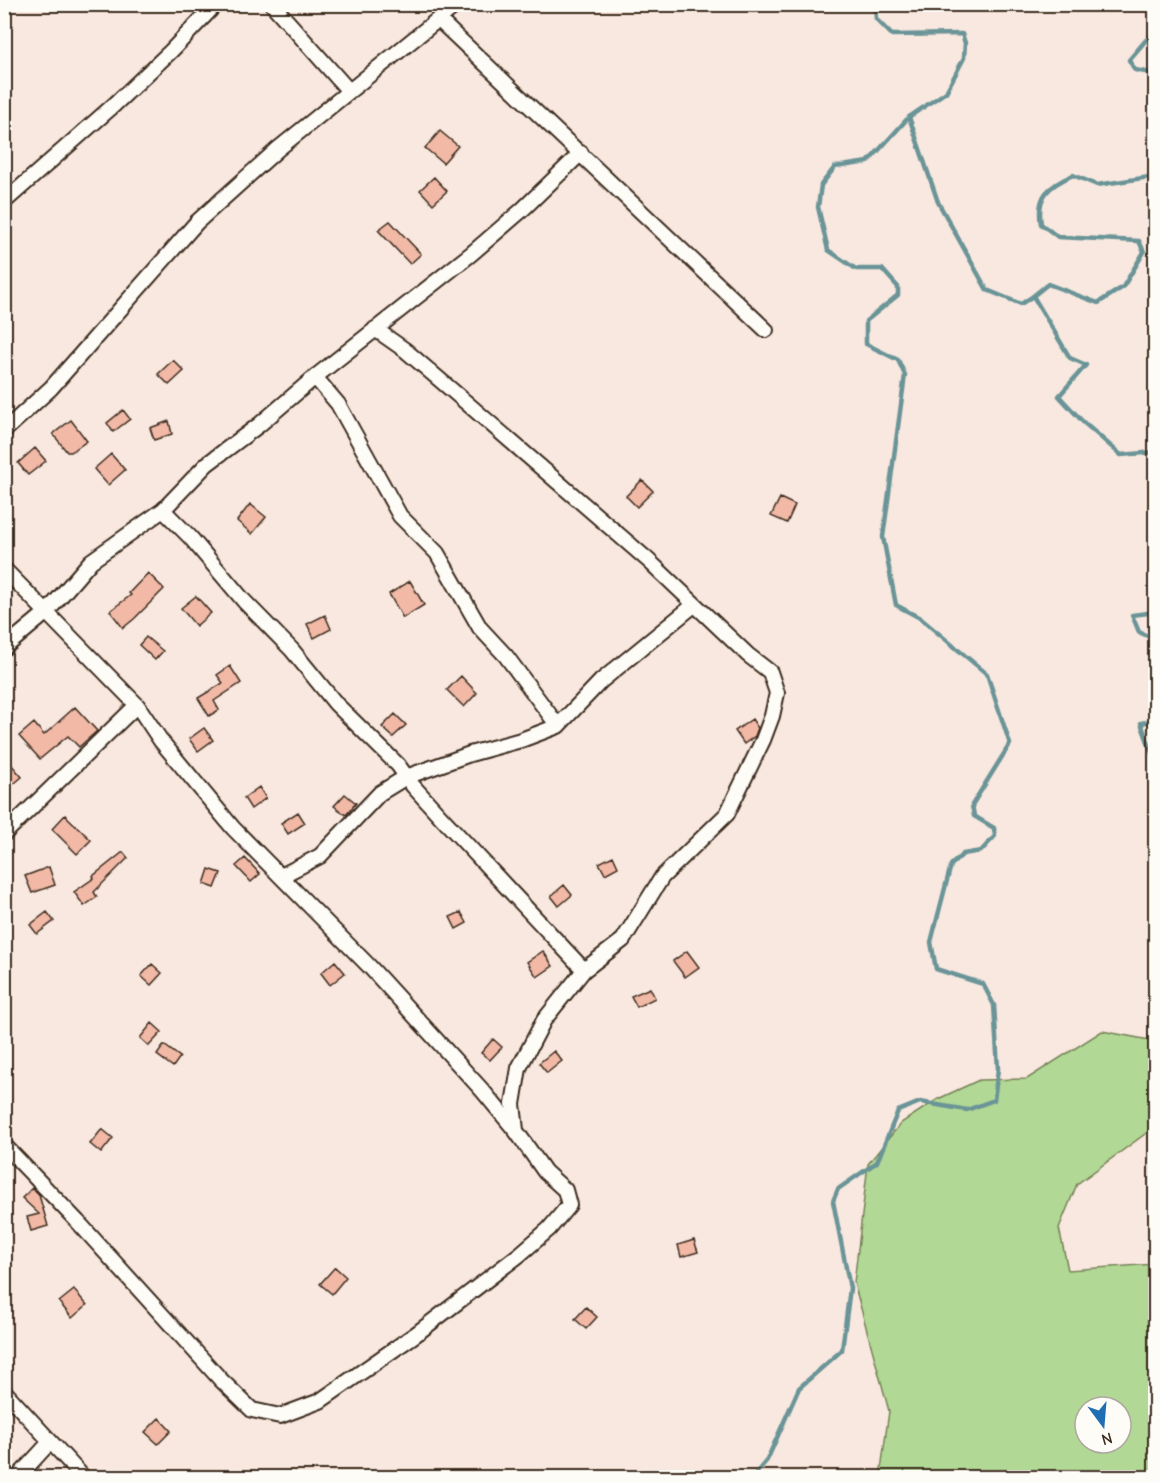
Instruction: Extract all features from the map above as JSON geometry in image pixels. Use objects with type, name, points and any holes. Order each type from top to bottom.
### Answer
[{"type":"street","points":[[4,202],[122,98],[216,4]]},
{"type":"street","points":[[272,4],[349,91]]},
{"type":"street","points":[[4,431],[51,388],[197,222],[278,149],[457,4]]},
{"type":"street","points":[[439,20],[766,330]]},
{"type":"street","points":[[4,648],[47,612],[91,561],[163,510],[207,464],[259,425],[315,377],[479,247],[522,210],[581,153]]},
{"type":"street","points":[[375,329],[405,350],[649,561],[693,605],[770,672],[777,693],[763,740],[727,814],[662,877],[623,940],[584,970],[544,1020],[519,1068],[513,1104],[516,1131]]},
{"type":"street","points":[[315,377],[338,404],[400,516],[437,553],[480,628],[506,656],[558,726]]},
{"type":"street","points":[[163,510],[190,537],[244,601],[292,650],[336,704],[398,765],[406,777],[507,890],[584,970]]},
{"type":"street","points":[[4,569],[137,705],[161,741],[233,828],[369,966],[482,1090],[516,1131],[545,1172],[565,1190],[569,1204],[549,1229],[519,1256],[416,1334],[320,1401],[280,1416],[252,1410],[221,1380],[78,1222],[4,1145]]},
{"type":"street","points":[[281,876],[320,856],[380,793],[406,777],[558,726],[601,681],[693,605]]},
{"type":"street","points":[[4,834],[137,705]]},
{"type":"street","points":[[4,1391],[84,1478]]},
{"type":"street","points":[[17,1478],[50,1442]]},
{"type":"green space","points":[[1102,1031],[1149,1040],[1155,1053],[1155,1113],[1149,1131],[1077,1184],[1059,1228],[1068,1270],[1155,1264],[1155,1477],[880,1477],[889,1411],[854,1283],[868,1164],[901,1123],[938,1099],[979,1080],[1027,1079]]},
{"type":"building","points":[[440,131],[458,146],[443,163],[425,148]]},
{"type":"building","points":[[434,177],[447,191],[433,204],[420,190]]},
{"type":"building","points":[[390,221],[421,254],[410,264],[378,230]]},
{"type":"building","points":[[173,360],[184,371],[169,385],[158,374]]},
{"type":"building","points":[[123,410],[130,419],[113,432],[107,423]]},
{"type":"building","points":[[71,420],[87,441],[71,452],[67,452],[53,434]]},
{"type":"building","points":[[169,421],[172,434],[154,440],[150,428]]},
{"type":"building","points":[[35,448],[46,461],[28,475],[18,463]]},
{"type":"building","points":[[111,454],[125,470],[108,485],[94,469]]},
{"type":"building","points":[[642,480],[653,491],[637,507],[626,496]]},
{"type":"building","points":[[780,498],[795,505],[787,523],[771,516]]},
{"type":"building","points":[[250,504],[266,517],[252,534],[237,521]]},
{"type":"building","points":[[148,573],[164,589],[123,628],[110,611],[131,595],[129,593]]},
{"type":"building","points":[[410,581],[424,605],[403,618],[389,594]]},
{"type":"building","points":[[196,596],[211,613],[196,626],[181,608]]},
{"type":"building","points":[[325,615],[331,629],[314,638],[307,624]]},
{"type":"building","points":[[146,637],[163,651],[155,660],[139,645]]},
{"type":"building","points":[[230,666],[241,683],[214,701],[219,710],[209,716],[198,698],[223,683],[217,675]]},
{"type":"building","points":[[461,676],[477,693],[464,707],[447,690]]},
{"type":"building","points":[[75,707],[97,731],[79,747],[68,736],[40,759],[19,736],[34,723],[44,735]]},
{"type":"building","points":[[395,714],[406,725],[393,737],[382,727]]},
{"type":"building","points":[[752,719],[758,728],[755,736],[744,744],[735,731]]},
{"type":"building","points":[[204,728],[213,740],[198,751],[189,739]]},
{"type":"building","points":[[4,756],[22,777],[4,792]]},
{"type":"building","points":[[259,787],[266,798],[251,809],[244,798]]},
{"type":"building","points":[[345,794],[356,803],[346,815],[334,806]]},
{"type":"building","points":[[298,812],[305,823],[288,834],[281,823]]},
{"type":"building","points":[[65,815],[91,840],[77,854],[52,829]]},
{"type":"building","points":[[123,852],[128,858],[94,892],[97,897],[84,906],[74,892],[94,878],[93,876]]},
{"type":"building","points":[[613,856],[618,867],[605,874],[599,863]]},
{"type":"building","points":[[245,858],[260,874],[251,882],[236,866]]},
{"type":"building","points":[[49,867],[55,885],[32,893],[25,876]]},
{"type":"building","points":[[209,869],[221,873],[215,888],[204,884]]},
{"type":"building","points":[[564,885],[572,895],[559,906],[551,896]]},
{"type":"building","points":[[47,912],[54,921],[37,934],[30,925]]},
{"type":"building","points":[[461,912],[467,923],[456,929],[450,917]]},
{"type":"building","points":[[543,951],[553,966],[537,977],[527,962]]},
{"type":"building","points":[[687,951],[699,967],[685,977],[673,961]]},
{"type":"building","points":[[335,961],[345,973],[330,985],[321,973]]},
{"type":"building","points":[[152,964],[162,973],[151,985],[141,976]]},
{"type":"building","points":[[650,988],[655,998],[637,1007],[631,996]]},
{"type":"building","points":[[152,1023],[162,1032],[149,1046],[140,1038]]},
{"type":"building","points":[[493,1039],[502,1047],[490,1060],[481,1053]]},
{"type":"building","points":[[164,1045],[180,1057],[173,1067],[157,1055]]},
{"type":"building","points":[[554,1051],[562,1061],[547,1073],[539,1063]]},
{"type":"building","points":[[102,1129],[113,1138],[101,1153],[90,1144]]},
{"type":"building","points":[[32,1188],[39,1195],[48,1226],[31,1231],[27,1217],[39,1214],[22,1198]]},
{"type":"building","points":[[694,1240],[698,1252],[681,1257],[678,1245]]},
{"type":"building","points":[[335,1267],[346,1277],[332,1294],[320,1284]]},
{"type":"building","points":[[74,1290],[87,1305],[72,1318],[59,1302]]},
{"type":"building","points":[[586,1307],[597,1317],[586,1329],[575,1319]]},
{"type":"building","points":[[159,1418],[171,1431],[158,1444],[145,1432]]},
{"type":"waterway","points":[[752,1478],[767,1460],[799,1388],[842,1350],[850,1288],[833,1201],[838,1189],[877,1162],[898,1111],[920,1102],[967,1110],[994,1100],[998,1069],[994,1005],[983,984],[936,969],[931,942],[951,865],[963,854],[981,851],[995,836],[994,828],[974,816],[972,805],[1010,744],[987,674],[920,618],[896,605],[883,537],[905,375],[898,360],[866,344],[866,321],[898,295],[898,287],[882,269],[856,269],[828,250],[818,207],[821,185],[835,167],[868,162],[909,117],[946,92],[964,58],[965,43],[962,34],[892,35],[876,19],[875,4]]},
{"type":"waterway","points":[[1156,32],[1129,60],[1135,70],[1156,74]]},
{"type":"waterway","points":[[909,117],[938,202],[987,290],[1021,304],[1033,296]]},
{"type":"waterway","points":[[1156,176],[1097,185],[1073,175],[1051,188],[1046,193],[1041,206],[1041,224],[1058,237],[1139,241],[1144,252],[1123,287],[1098,303],[1048,284],[1033,296],[1070,358],[1086,365],[1059,396],[1083,422],[1121,455],[1156,452]]},
{"type":"waterway","points":[[1156,612],[1132,615],[1139,632],[1156,640]]},
{"type":"waterway","points":[[1156,720],[1141,723],[1156,764]]}]
